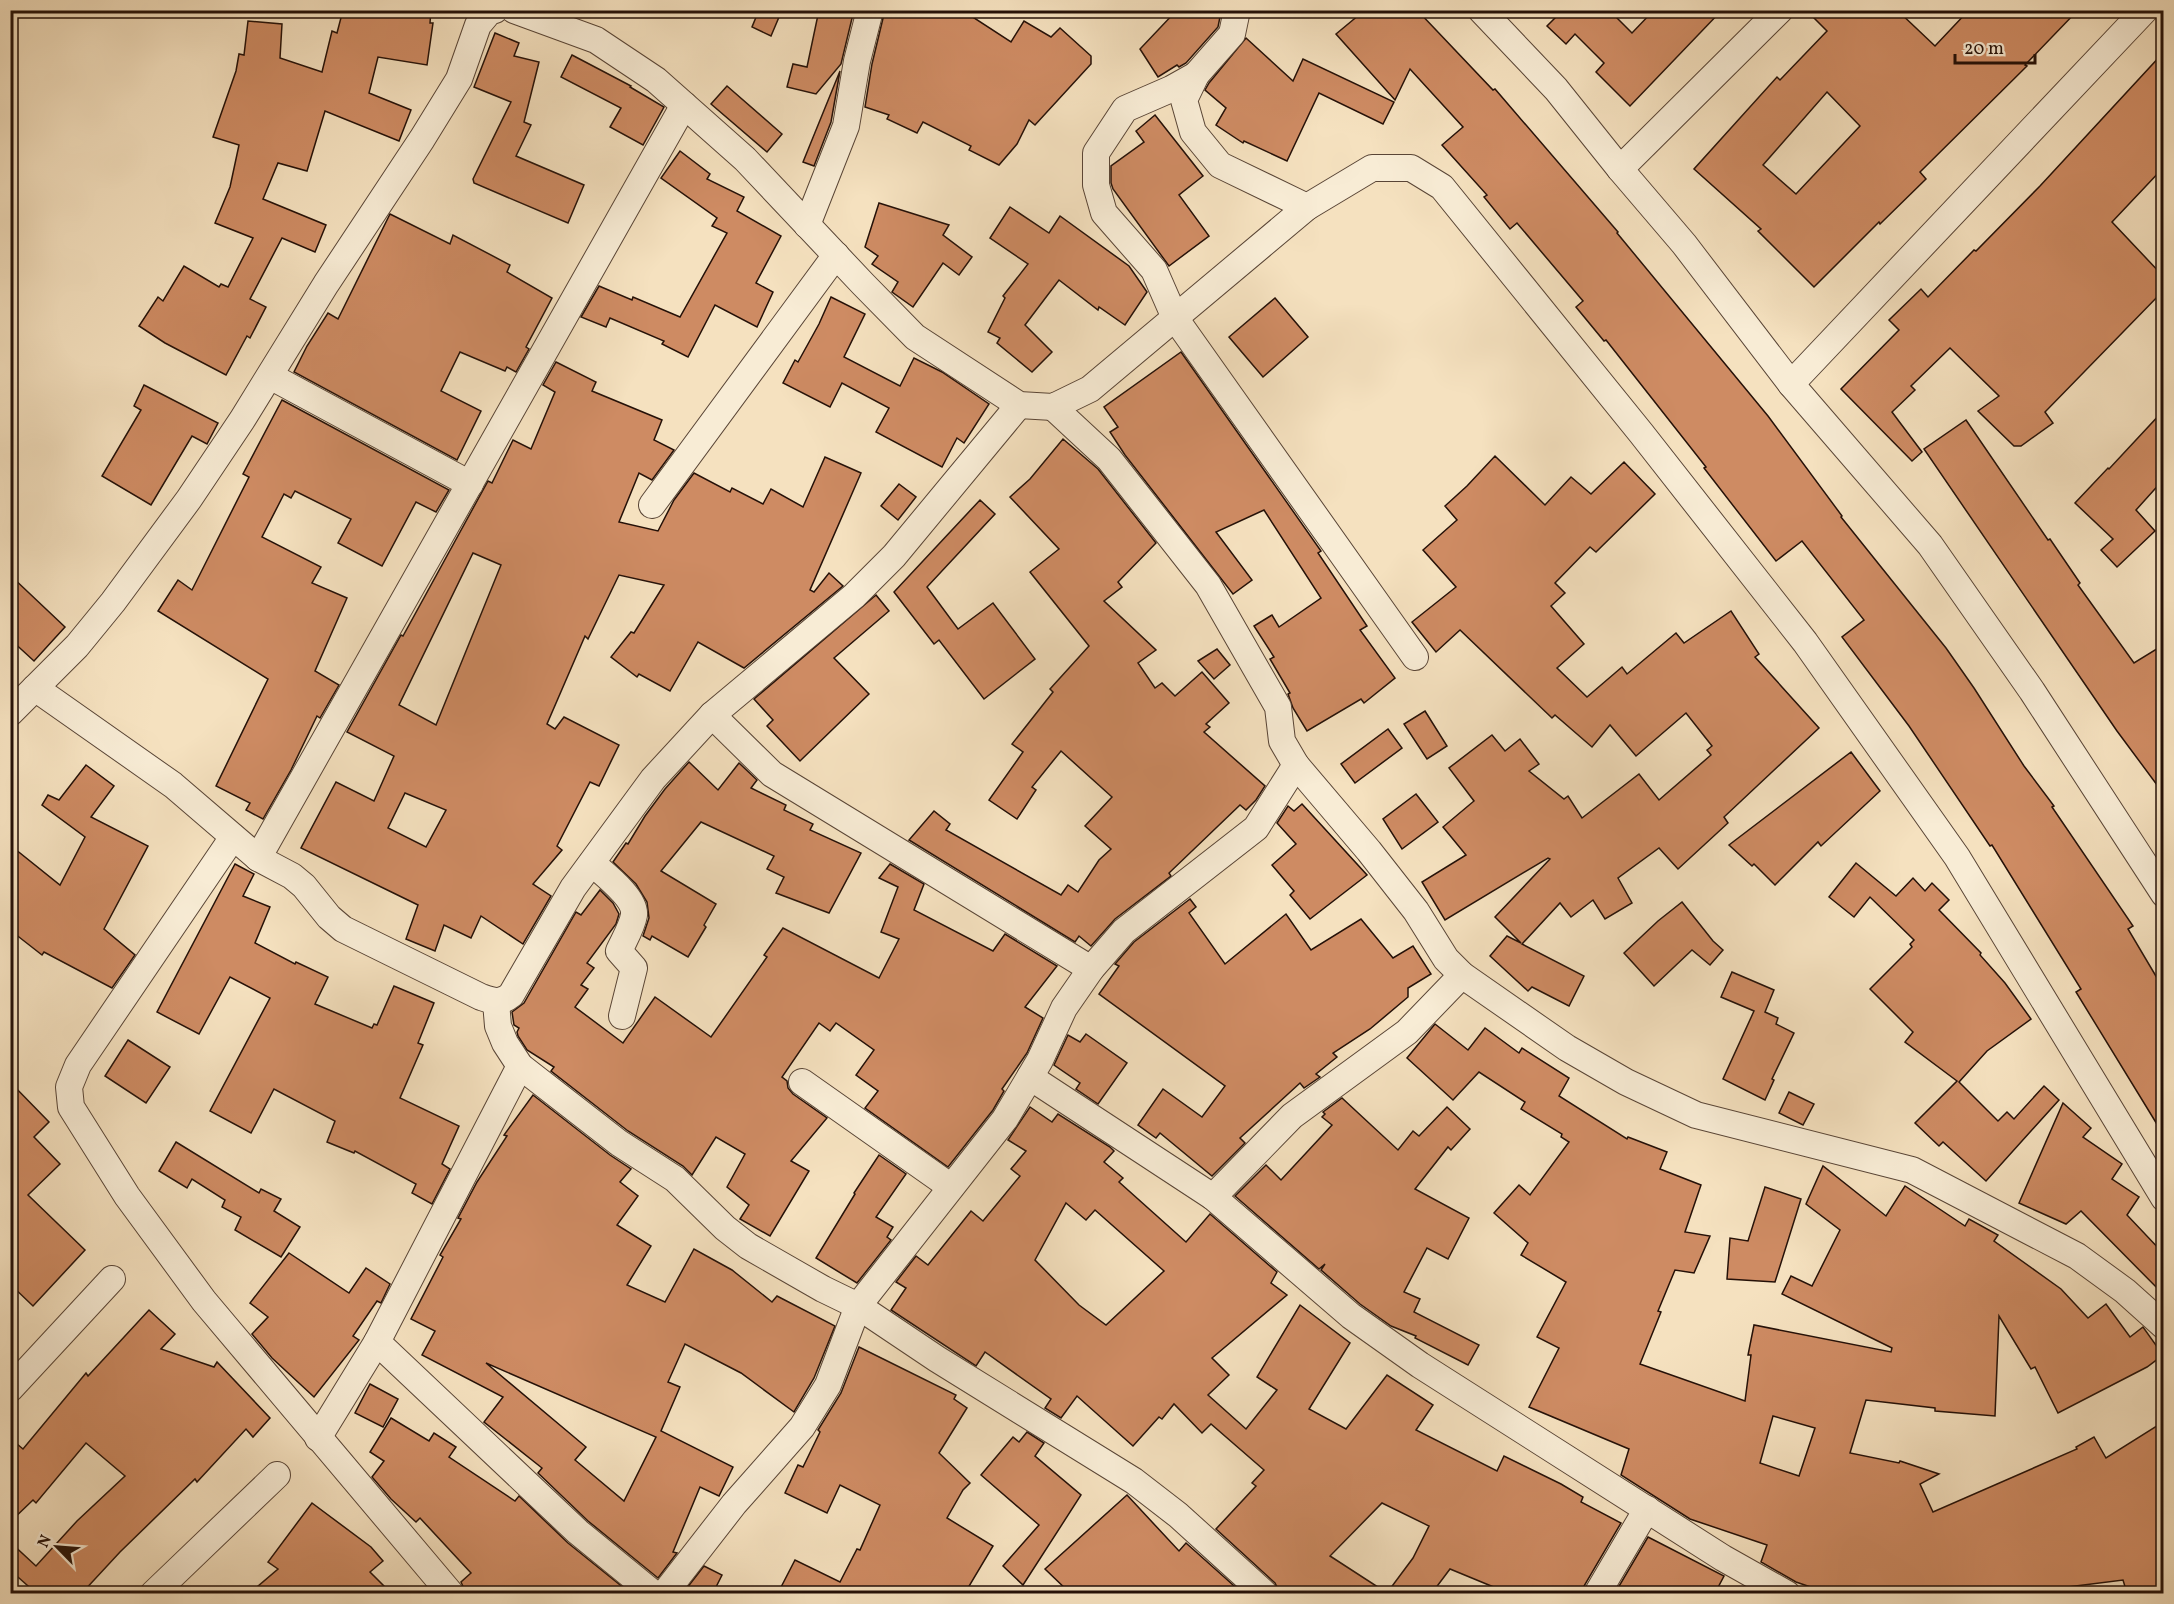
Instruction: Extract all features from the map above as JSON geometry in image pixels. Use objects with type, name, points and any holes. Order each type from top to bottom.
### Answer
[{"type":"street","points":[[807,225],[846,126],[857,61],[870,10]]},
{"type":"street","points":[[1237,10],[1232,34],[1196,75],[1184,100],[1193,132],[1220,165],[1307,207]]},
{"type":"street","points":[[1481,10],[1556,89],[1684,244],[1791,384],[1930,545],[2032,691],[2163,894]]},
{"type":"street","points":[[1620,169],[1780,10]]},
{"type":"street","points":[[1791,384],[2145,10]]},
{"type":"street","points":[[10,713],[77,646],[113,602],[189,499],[242,420],[326,284],[459,79],[478,25],[497,11],[596,40],[656,80],[746,159],[915,337],[1019,405],[1053,407],[1090,389],[1307,207],[1372,168],[1412,168],[1442,187],[1641,432],[1805,642],[1957,857],[2163,1198]]},
{"type":"street","points":[[1196,75],[1171,89],[1125,109],[1096,153],[1096,185],[1104,213],[1154,270],[1174,318],[1415,657]]},
{"type":"street","points":[[258,858],[684,105]]},
{"type":"street","points":[[652,505],[836,255]]},
{"type":"street","points":[[270,376],[470,484]]},
{"type":"street","points":[[35,688],[173,785],[258,858],[292,876],[304,886],[329,916],[355,937],[481,997],[496,1002],[504,1000],[511,995],[573,888],[653,779],[712,715],[854,596],[894,556],[1019,405]]},
{"type":"street","points":[[1053,407],[1109,459],[1208,585],[1278,707],[1282,741],[1296,765],[1416,911],[1446,959],[1462,975],[1567,1048],[1626,1082],[1696,1115],[1912,1170],[2077,1256],[2125,1291],[2163,1326]]},
{"type":"street","points":[[712,715],[772,774],[1091,969]]},
{"type":"street","points":[[664,1593],[734,1504],[802,1427],[828,1385],[858,1306],[899,1257],[1005,1119],[1040,1060],[1064,1008],[1091,969],[1124,931],[1256,828],[1296,765]]},
{"type":"street","points":[[233,837],[78,1065],[69,1087],[70,1107],[127,1196],[204,1301],[451,1593]]},
{"type":"street","points":[[592,863],[630,900],[634,908],[634,916],[619,951],[634,968],[622,1016]]},
{"type":"street","points":[[1213,1197],[1292,1116],[1407,1032],[1462,975]]},
{"type":"street","points":[[496,1002],[498,1026],[505,1043],[520,1066],[619,1143],[675,1179],[725,1228],[748,1246],[823,1289],[858,1306],[937,1359],[1134,1481],[1178,1515],[1265,1593]]},
{"type":"street","points":[[318,1438],[377,1342],[520,1066]]},
{"type":"street","points":[[1030,1077],[1213,1197],[1351,1316],[1420,1365],[1723,1557],[1786,1593]]},
{"type":"street","points":[[802,1082],[951,1187]]},
{"type":"street","points":[[10,1389],[112,1279]]},
{"type":"street","points":[[377,1342],[578,1532],[654,1593]]},
{"type":"street","points":[[153,1593],[277,1475]]},
{"type":"street","points":[[1597,1593],[1647,1509]]},
{"type":"building","points":[[343,10],[431,10],[430,23],[433,23],[427,65],[378,57],[369,93],[411,110],[399,141],[325,111],[307,171],[278,163],[263,199],[326,225],[315,252],[282,238],[250,299],[266,307],[250,338],[247,336],[226,375],[165,343],[139,326],[158,297],[163,301],[184,266],[219,287],[221,284],[228,287],[253,238],[215,223],[230,187],[239,145],[213,137],[236,71],[239,54],[244,55],[248,21],[282,24],[280,58],[322,72],[332,31],[337,33]]},
{"type":"building","points":[[759,10],[782,10],[771,36],[752,27]]},
{"type":"building","points":[[819,10],[854,10],[841,64],[816,94],[787,87],[793,64],[807,67]]},
{"type":"building","points":[[885,10],[962,10],[1011,42],[1024,21],[1051,37],[1060,28],[1091,56],[1091,64],[1035,125],[1029,120],[1017,144],[999,165],[969,150],[971,146],[923,122],[917,133],[887,119],[889,115],[865,107],[872,64]]},
{"type":"building","points":[[1177,10],[1213,10],[1220,17],[1218,27],[1186,63],[1179,67],[1177,65],[1158,77],[1140,49]]},
{"type":"building","points":[[1365,10],[1417,10],[1493,90],[1495,89],[1618,232],[1768,416],[1841,517],[1946,648],[2133,926],[2128,929],[2163,988],[2163,1134],[2076,992],[2081,989],[1992,845],[1990,846],[1909,726],[1842,637],[1864,620],[1802,541],[1776,561],[1704,468],[1706,467],[1606,340],[1604,341],[1576,307],[1583,301],[1517,223],[1510,229],[1484,197],[1487,195],[1442,145],[1463,127],[1410,69],[1395,100],[1336,34]]},
{"type":"building","points":[[1552,10],[1609,10],[1632,33],[1654,10],[1722,10],[1630,106],[1596,72],[1604,63],[1575,34],[1566,44],[1547,26],[1557,16]]},
{"type":"building","points":[[1806,10],[1897,10],[1935,46],[1969,10],[2078,10],[2025,65],[2027,66],[1920,172],[1926,179],[1814,287],[1758,231],[1761,229],[1694,169],[1777,77],[1780,80],[1827,31]],"holes":[[[1827,92],[1860,126],[1796,194],[1763,165]]]},
{"type":"building","points":[[495,33],[519,43],[514,56],[539,62],[524,122],[531,125],[516,156],[584,185],[568,223],[474,183],[473,179],[511,102],[474,87]]},
{"type":"building","points":[[1246,38],[1293,81],[1303,59],[1394,102],[1383,124],[1319,93],[1287,161],[1244,141],[1243,143],[1216,125],[1226,108],[1205,90]]},
{"type":"building","points":[[2163,53],[2163,168],[2112,222],[2163,276],[2163,291],[2045,412],[2053,423],[2021,446],[2014,446],[1978,411],[1999,396],[1950,348],[1911,386],[1915,390],[1892,412],[1922,452],[1912,461],[1841,389],[1899,330],[1889,320],[1921,289],[1928,297],[1974,250],[1976,251],[2040,186]]},
{"type":"building","points":[[572,55],[631,86],[664,107],[643,145],[610,127],[621,108],[561,77]]},
{"type":"building","points":[[840,71],[831,122],[814,166],[803,162]]},
{"type":"building","points":[[727,86],[782,134],[767,152],[711,104]]},
{"type":"building","points":[[1155,115],[1203,176],[1179,195],[1209,236],[1169,266],[1111,183],[1111,166],[1144,142],[1136,131]]},
{"type":"building","points":[[680,151],[710,174],[707,179],[744,197],[737,211],[781,236],[756,283],[773,292],[757,327],[715,305],[688,357],[662,344],[664,341],[610,318],[606,327],[581,317],[599,286],[632,300],[633,297],[680,317],[727,233],[712,226],[717,218],[661,178]]},
{"type":"building","points":[[879,203],[949,225],[943,235],[972,257],[959,275],[943,263],[913,307],[892,292],[898,282],[872,264],[878,256],[865,247]]},
{"type":"building","points":[[1010,207],[1049,233],[1060,216],[1129,266],[1147,292],[1125,325],[1099,307],[1098,310],[1059,280],[1025,325],[1052,352],[1032,372],[997,343],[1000,338],[988,332],[1005,298],[1003,296],[1028,264],[990,238]]},
{"type":"building","points":[[390,214],[450,244],[453,235],[510,265],[507,272],[552,298],[526,347],[529,349],[516,372],[507,367],[505,371],[460,352],[441,391],[481,411],[457,460],[294,372],[328,313],[338,319]]},
{"type":"building","points":[[831,297],[865,314],[844,357],[900,386],[914,358],[942,372],[989,404],[964,443],[957,438],[942,467],[876,432],[889,408],[842,383],[830,407],[783,383],[795,360],[798,362]]},
{"type":"building","points":[[1275,298],[1308,337],[1263,377],[1229,337]]},
{"type":"building","points":[[1181,352],[1321,551],[1318,553],[1367,626],[1360,630],[1395,678],[1364,703],[1361,699],[1307,731],[1293,708],[1288,694],[1290,693],[1270,659],[1274,657],[1254,626],[1272,615],[1279,627],[1321,598],[1264,510],[1216,532],[1252,580],[1233,594],[1125,455],[1110,432],[1118,427],[1104,407]]},
{"type":"building","points":[[556,362],[596,382],[592,391],[662,420],[654,440],[674,450],[652,480],[639,473],[619,522],[658,531],[674,500],[694,473],[730,492],[732,488],[763,504],[771,489],[803,507],[825,457],[861,473],[810,590],[814,592],[829,573],[843,586],[744,668],[698,642],[670,691],[639,674],[637,677],[611,657],[631,632],[634,633],[664,585],[619,575],[588,639],[585,636],[547,724],[555,729],[564,717],[619,745],[599,786],[590,782],[557,846],[562,850],[533,884],[551,896],[523,944],[481,916],[471,938],[444,925],[435,951],[406,939],[418,905],[301,848],[336,782],[374,801],[394,756],[347,732],[401,635],[403,636],[488,481],[492,483],[513,440],[531,449],[555,392],[543,385]],"holes":[[[473,553],[501,565],[436,725],[399,705]],[[405,793],[446,810],[426,847],[388,828]]]},
{"type":"building","points":[[144,385],[218,423],[207,444],[192,436],[151,505],[102,476],[141,410],[134,406]]},
{"type":"building","points":[[282,400],[449,490],[436,512],[416,502],[382,566],[338,543],[351,519],[295,491],[291,498],[284,494],[262,537],[321,567],[312,583],[347,598],[315,671],[339,685],[320,718],[317,716],[291,770],[263,819],[246,810],[250,803],[216,786],[268,679],[158,611],[178,580],[192,590],[249,477],[243,474]]},
{"type":"building","points":[[2163,411],[2163,480],[2136,510],[2155,531],[2117,567],[2101,550],[2113,539],[2075,503]]},
{"type":"building","points":[[1966,420],[2134,663],[2163,645],[2163,793],[2117,731],[1924,449]]},
{"type":"building","points":[[1063,439],[1098,469],[1156,543],[1118,582],[1122,587],[1104,601],[1156,650],[1138,663],[1155,688],[1162,683],[1175,696],[1202,672],[1229,703],[1206,724],[1210,727],[1204,732],[1265,786],[1246,810],[1240,805],[1169,873],[1171,876],[1115,919],[1091,946],[1079,936],[1075,942],[909,840],[934,811],[950,824],[946,830],[1061,895],[1068,885],[1078,892],[1099,860],[1111,849],[1085,826],[1112,797],[1061,751],[1032,787],[1036,790],[1017,819],[989,800],[1023,752],[1012,744],[1053,692],[1050,689],[1089,646],[1030,572],[1059,549],[1010,497],[1030,479]]},
{"type":"building","points":[[1495,456],[1545,505],[1571,477],[1591,494],[1624,462],[1655,494],[1596,552],[1590,547],[1555,583],[1565,593],[1551,606],[1584,644],[1557,668],[1587,697],[1622,667],[1627,674],[1676,633],[1684,643],[1731,611],[1759,654],[1755,657],[1819,728],[1724,817],[1728,823],[1678,869],[1659,848],[1618,878],[1632,903],[1605,919],[1593,900],[1571,917],[1560,903],[1522,944],[1584,976],[1569,1006],[1532,987],[1528,991],[1490,956],[1507,936],[1521,943],[1495,917],[1550,859],[1548,858],[1445,920],[1422,882],[1466,855],[1443,827],[1474,801],[1449,768],[1492,735],[1505,751],[1520,739],[1539,764],[1529,771],[1564,799],[1568,796],[1582,818],[1639,774],[1659,800],[1711,755],[1707,750],[1712,746],[1686,713],[1636,756],[1610,725],[1592,747],[1555,715],[1552,718],[1460,630],[1436,652],[1412,622],[1456,587],[1423,550],[1457,520],[1445,506]]},
{"type":"building","points":[[899,484],[916,497],[898,520],[881,506]]},
{"type":"building","points":[[980,500],[995,514],[927,587],[958,629],[993,603],[1035,659],[984,699],[939,640],[934,644],[894,592]]},
{"type":"building","points":[[10,575],[65,627],[34,661],[10,639]]},
{"type":"building","points":[[876,595],[889,611],[834,658],[869,694],[800,761],[767,726],[773,720],[754,699]]},
{"type":"building","points":[[1217,649],[1230,665],[1214,679],[1198,661]]},
{"type":"building","points":[[1425,711],[1447,746],[1427,759],[1404,724]]},
{"type":"building","points":[[1388,729],[1402,748],[1355,783],[1341,764]]},
{"type":"building","points":[[1851,752],[1880,791],[1821,846],[1818,842],[1775,885],[1754,864],[1752,866],[1729,845]]},
{"type":"building","points":[[689,762],[718,790],[739,763],[757,780],[751,788],[786,805],[784,810],[813,824],[810,830],[861,853],[829,913],[776,893],[784,877],[767,869],[774,856],[701,822],[661,871],[716,904],[704,925],[706,927],[688,957],[652,936],[650,940],[643,936],[649,918],[647,902],[636,884],[613,862],[665,789]]},
{"type":"building","points":[[86,765],[114,786],[91,817],[148,846],[104,929],[135,955],[112,988],[44,952],[42,955],[10,930],[10,845],[60,885],[85,837],[42,805],[48,795],[59,800]]},
{"type":"building","points":[[1416,794],[1438,822],[1402,849],[1383,819]]},
{"type":"building","points":[[1302,804],[1367,875],[1310,919],[1290,895],[1294,891],[1272,865],[1296,844],[1277,823],[1288,806],[1294,811]]},
{"type":"building","points":[[1856,863],[1896,896],[1913,878],[1925,891],[1932,883],[1949,900],[1939,910],[1981,953],[1980,955],[2005,983],[2031,1019],[1987,1051],[1959,1082],[1998,1121],[2007,1112],[2014,1119],[2044,1086],[2059,1100],[1986,1181],[1943,1142],[1939,1146],[1915,1123],[1957,1081],[1905,1042],[1913,1032],[1870,989],[1912,947],[1910,944],[1914,940],[1870,897],[1854,917],[1829,897]]},
{"type":"building","points":[[235,864],[254,874],[243,896],[270,907],[255,943],[295,964],[296,962],[328,977],[315,1004],[372,1028],[374,1024],[377,1025],[394,986],[434,1003],[418,1043],[423,1045],[400,1098],[459,1126],[442,1164],[450,1169],[432,1204],[412,1193],[416,1184],[355,1151],[354,1153],[327,1142],[335,1121],[274,1089],[251,1133],[210,1111],[270,998],[230,977],[199,1034],[157,1012]]},
{"type":"building","points":[[890,864],[924,884],[914,910],[993,951],[1005,934],[1057,966],[1025,1007],[1043,1018],[1027,1053],[1002,1089],[1004,1091],[993,1110],[948,1167],[865,1108],[878,1091],[856,1075],[874,1050],[836,1023],[830,1031],[819,1023],[782,1077],[787,1081],[788,1088],[793,1094],[827,1118],[791,1161],[809,1171],[770,1236],[740,1219],[749,1205],[727,1187],[745,1154],[716,1137],[692,1175],[683,1166],[628,1131],[551,1071],[554,1067],[527,1050],[518,1036],[519,1028],[514,1025],[512,1012],[524,1003],[576,912],[581,915],[600,890],[613,903],[619,914],[616,924],[587,963],[594,968],[581,985],[588,989],[575,1007],[623,1043],[655,997],[711,1037],[767,957],[764,955],[783,928],[879,978],[899,939],[881,932],[898,887],[879,878]]},
{"type":"building","points":[[1190,899],[1196,907],[1189,913],[1225,964],[1286,914],[1311,950],[1361,919],[1393,958],[1413,946],[1431,974],[1408,988],[1408,997],[1370,1029],[1333,1053],[1337,1057],[1316,1074],[1320,1077],[1304,1088],[1300,1083],[1240,1138],[1245,1143],[1212,1176],[1160,1133],[1156,1138],[1138,1125],[1163,1089],[1202,1117],[1225,1086],[1099,994],[1119,966],[1115,964],[1134,942]]},
{"type":"building","points":[[1682,902],[1723,950],[1710,965],[1692,950],[1654,986],[1624,953]]},
{"type":"building","points":[[1732,972],[1774,990],[1765,1012],[1778,1018],[1776,1024],[1794,1033],[1772,1079],[1774,1080],[1765,1100],[1723,1079],[1754,1011],[1721,997]]},
{"type":"building","points":[[1435,1024],[1468,1050],[1485,1028],[1519,1053],[1522,1048],[1569,1078],[1559,1096],[1627,1139],[1628,1137],[1667,1152],[1660,1169],[1701,1185],[1685,1232],[1710,1236],[1694,1273],[1675,1270],[1640,1364],[1745,1401],[1751,1355],[1748,1355],[1754,1325],[1891,1352],[1892,1348],[1782,1294],[1791,1276],[1812,1286],[1840,1230],[1806,1204],[1823,1166],[1886,1216],[1905,1186],[1965,1226],[1969,1219],[1998,1235],[1994,1241],[2061,1289],[2088,1318],[2106,1304],[2130,1337],[2143,1327],[2163,1355],[2147,1367],[2058,1413],[2035,1367],[2031,1369],[1999,1316],[1995,1416],[1935,1411],[1935,1408],[1866,1400],[1850,1453],[1899,1463],[1900,1461],[1939,1474],[1920,1484],[1933,1512],[2077,1449],[2076,1447],[2094,1437],[2106,1458],[2163,1422],[2163,1593],[2127,1593],[2123,1580],[2044,1590],[2044,1593],[1828,1593],[1796,1582],[1761,1562],[1767,1545],[1690,1519],[1621,1475],[1629,1449],[1529,1407],[1559,1348],[1537,1337],[1566,1282],[1521,1255],[1528,1243],[1494,1213],[1519,1185],[1530,1195],[1569,1142],[1561,1137],[1562,1134],[1521,1109],[1525,1102],[1479,1072],[1453,1100],[1407,1058]],"holes":[[[1773,1416],[1815,1428],[1799,1476],[1760,1463]]]},
{"type":"building","points":[[1086,1034],[1127,1063],[1098,1104],[1076,1089],[1080,1083],[1054,1065],[1068,1035],[1080,1042]]},
{"type":"building","points":[[128,1040],[170,1067],[146,1103],[105,1076]]},
{"type":"building","points":[[10,1082],[49,1122],[34,1137],[60,1164],[28,1195],[85,1250],[33,1306],[10,1284]]},
{"type":"building","points":[[1789,1092],[1814,1104],[1803,1125],[1779,1113]]},
{"type":"building","points":[[533,1095],[631,1169],[620,1182],[638,1196],[617,1225],[651,1246],[627,1285],[665,1302],[694,1249],[732,1270],[772,1302],[777,1296],[835,1326],[814,1378],[794,1412],[741,1373],[685,1344],[668,1382],[680,1387],[661,1431],[733,1467],[719,1496],[700,1487],[673,1552],[677,1553],[658,1578],[588,1521],[538,1473],[542,1468],[484,1422],[503,1397],[422,1355],[435,1331],[411,1319],[443,1257],[440,1255],[461,1219],[458,1218],[477,1182],[507,1136],[504,1135]],"holes":[[[486,1363],[656,1437],[624,1501],[575,1460],[586,1447]]]},
{"type":"building","points":[[1342,1098],[1398,1150],[1413,1131],[1419,1136],[1447,1107],[1470,1129],[1451,1150],[1448,1147],[1415,1189],[1469,1218],[1448,1259],[1427,1248],[1404,1292],[1420,1299],[1414,1312],[1479,1345],[1468,1365],[1415,1338],[1416,1336],[1391,1326],[1360,1304],[1321,1270],[1325,1264],[1319,1269],[1235,1196],[1266,1165],[1281,1180],[1332,1125],[1322,1117],[1325,1114],[1323,1112]]},
{"type":"building","points":[[2063,1103],[2091,1128],[2083,1137],[2122,1164],[2112,1179],[2139,1197],[2127,1215],[2163,1253],[2163,1294],[2081,1211],[2066,1224],[2019,1203]]},
{"type":"building","points":[[1030,1107],[1052,1122],[1058,1114],[1114,1151],[1104,1162],[1123,1178],[1119,1182],[1186,1242],[1210,1214],[1277,1272],[1271,1283],[1287,1295],[1212,1358],[1229,1375],[1208,1395],[1246,1429],[1277,1390],[1257,1377],[1300,1305],[1350,1343],[1309,1409],[1346,1429],[1387,1375],[1433,1405],[1416,1430],[1497,1471],[1504,1456],[1561,1484],[1583,1497],[1581,1502],[1621,1523],[1582,1593],[1494,1593],[1496,1588],[1450,1569],[1432,1593],[1387,1593],[1280,1593],[1275,1583],[1216,1529],[1256,1486],[1252,1483],[1264,1470],[1211,1424],[1202,1433],[1174,1404],[1162,1419],[1159,1417],[1133,1446],[1077,1396],[1061,1418],[1045,1408],[1051,1399],[985,1352],[976,1366],[891,1310],[906,1288],[896,1282],[916,1256],[928,1265],[971,1211],[983,1221],[1020,1176],[1011,1169],[1026,1151],[1008,1140]],"holes":[[[1066,1203],[1086,1220],[1095,1210],[1164,1271],[1106,1325],[1079,1305],[1035,1260]],[[1382,1503],[1429,1526],[1413,1558],[1387,1593],[1330,1556]]]},
{"type":"building","points":[[176,1142],[259,1193],[261,1189],[281,1199],[274,1211],[300,1227],[281,1257],[235,1230],[241,1217],[222,1207],[225,1200],[192,1179],[187,1188],[159,1171]]},
{"type":"building","points":[[879,1155],[906,1174],[876,1217],[893,1227],[887,1237],[891,1240],[857,1283],[816,1258]]},
{"type":"building","points":[[1765,1187],[1801,1199],[1775,1282],[1727,1279],[1730,1238],[1748,1241]]},
{"type":"building","points":[[289,1253],[349,1293],[366,1268],[390,1284],[381,1303],[377,1301],[353,1336],[359,1340],[314,1397],[272,1358],[252,1334],[268,1317],[250,1303]]},
{"type":"building","points":[[149,1310],[175,1334],[161,1349],[214,1367],[217,1362],[270,1418],[253,1437],[246,1429],[197,1482],[195,1479],[120,1552],[82,1593],[36,1593],[10,1570],[10,1542],[36,1566],[77,1521],[125,1476],[86,1443],[36,1503],[33,1500],[10,1522],[10,1438],[23,1449],[86,1373],[88,1376]]},
{"type":"building","points":[[859,1347],[956,1395],[954,1399],[967,1408],[939,1453],[970,1483],[963,1490],[947,1518],[993,1546],[965,1593],[778,1593],[795,1560],[840,1582],[857,1549],[860,1550],[880,1505],[840,1485],[827,1513],[785,1493],[798,1465],[803,1467],[820,1432],[818,1430],[841,1393]]},
{"type":"building","points":[[370,1384],[398,1399],[383,1427],[355,1413]]},
{"type":"building","points":[[391,1418],[429,1441],[434,1433],[456,1447],[449,1457],[515,1501],[519,1496],[568,1543],[630,1593],[466,1593],[461,1582],[471,1573],[420,1518],[416,1522],[372,1477],[384,1461],[370,1452]]},
{"type":"building","points":[[1027,1432],[1044,1443],[1035,1456],[1081,1495],[1023,1585],[1003,1566],[1039,1525],[981,1475],[1013,1437],[1019,1442]]},
{"type":"building","points":[[1127,1495],[1179,1551],[1186,1543],[1242,1593],[1070,1593],[1045,1569]]},
{"type":"building","points":[[312,1503],[371,1547],[383,1561],[370,1572],[391,1593],[250,1593],[278,1569],[268,1562]]},
{"type":"building","points":[[1648,1537],[1724,1576],[1715,1593],[1615,1593]]},
{"type":"building","points":[[704,1566],[722,1575],[713,1593],[683,1593]]}]
